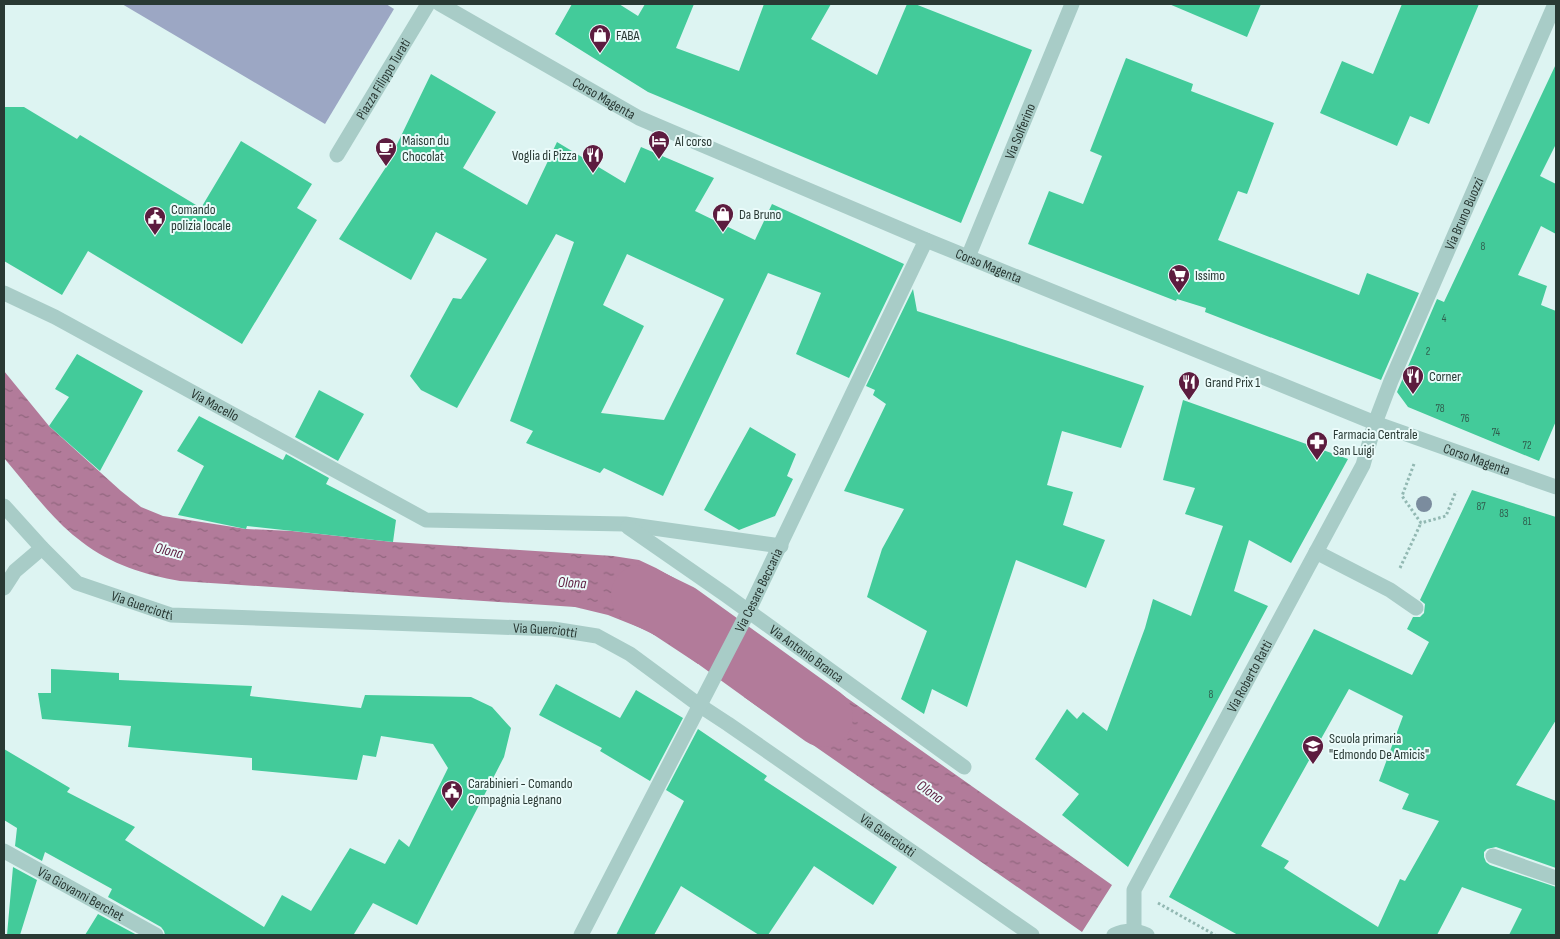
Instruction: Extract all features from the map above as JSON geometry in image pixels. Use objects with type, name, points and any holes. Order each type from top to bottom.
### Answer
[{"type":"street","name":"Piazza Filippo Turati","points":[[337,155],[428,4]]},
{"type":"street","name":"Corso Magenta","points":[[440,4],[639,118],[926,240],[1375,423],[1556,487]]},
{"type":"street","name":"Via Solferino","points":[[968,257],[1072,4]]},
{"type":"street","name":"Via Bruno Buozzi","points":[[1375,423],[1391,381],[1555,4]]},
{"type":"street","name":"Via Cesare Beccaria","points":[[580,935],[781,546],[926,240]]},
{"type":"street","name":"Via Macello","points":[[4,293],[54,316],[426,520],[625,524]]},
{"type":"street","name":"Via Roberto Ratti","points":[[1141,933],[1134,890],[1363,465],[1375,423]]},
{"type":"street","name":"Via Guerciotti","points":[[4,506],[77,583],[171,615],[553,629],[597,636],[630,654],[699,706],[728,724],[1032,935]]},
{"type":"street","points":[[625,524],[781,546]]},
{"type":"street","name":"Via Antonio Branca","points":[[625,524],[726,595],[744,618],[964,767]]},
{"type":"street","points":[[4,588],[16,571],[42,548]]},
{"type":"street","points":[[1316,552],[1390,590],[1416,608]]},
{"type":"street","name":"Via Giovanni Berchet","points":[[4,851],[156,935]]},
{"type":"street","points":[[1493,856],[1556,878]]},
{"type":"street","points":[[1114,935],[1121,932],[1141,933]]},
{"type":"path","points":[[1420,523],[1402,496],[1422,440]]},
{"type":"path","points":[[1420,523],[1446,516],[1456,491]]},
{"type":"path","points":[[1390,590],[1420,523]]},
{"type":"path","points":[[1134,890],[1215,935]]},
{"type":"shaded area","points":[[122,4],[386,4],[394,9],[325,124]]},
{"type":"water","points":[[4,371],[49,426],[141,507],[163,516],[246,529],[292,531],[393,542],[613,556],[639,560],[674,578],[724,612],[698,664],[648,631],[608,615],[575,607],[180,581],[141,572],[104,557],[71,533],[41,502],[4,458]]},
{"type":"water","points":[[769,643],[1112,885],[1082,932],[744,697]]},
{"type":"building","points":[[572,4],[619,4],[638,16],[645,4],[694,4],[676,48],[739,71],[764,4],[831,4],[811,39],[877,75],[907,4],[915,4],[1032,50],[961,223],[648,92],[555,34]]},
{"type":"building","points":[[1169,4],[1261,4],[1247,37]]},
{"type":"building","points":[[1402,4],[1479,4],[1429,124],[1410,116],[1397,146],[1320,113],[1342,61],[1373,74]]},
{"type":"building","points":[[1126,58],[1193,84],[1191,91],[1274,123],[1247,194],[1238,191],[1218,240],[1359,295],[1367,273],[1419,293],[1381,380],[1205,312],[1206,308],[1177,299],[1176,301],[1028,244],[1049,191],[1083,204],[1102,156],[1090,151]]},
{"type":"building","points":[[1556,64],[1556,144],[1540,176],[1556,184],[1556,234],[1541,226],[1518,275],[1547,286],[1541,305],[1556,311],[1556,421],[1539,461],[1408,407],[1397,392],[1437,299],[1444,302]]},
{"type":"building","points":[[431,74],[496,112],[463,168],[527,205],[557,142],[625,183],[641,147],[714,178],[695,211],[755,240],[772,204],[904,264],[849,378],[796,354],[821,293],[768,273],[663,496],[604,468],[600,473],[526,443],[533,431],[510,421],[574,242],[556,234],[457,408],[421,390],[410,376],[453,298],[461,299],[487,259],[436,232],[411,280],[339,239],[386,167]],"holes":[[[627,254],[724,299],[664,420],[601,413],[644,326],[603,305]]]},
{"type":"building","name":"Comando polizia locale","points":[[4,107],[24,107],[77,139],[80,135],[201,208],[241,141],[312,184],[297,208],[317,220],[242,344],[88,251],[62,295],[4,261]]},
{"type":"building","points":[[913,289],[917,311],[1144,386],[1121,448],[1062,431],[1047,485],[1073,492],[1063,525],[1105,540],[1086,588],[1016,560],[967,707],[932,689],[924,714],[901,699],[927,631],[867,597],[882,549],[904,509],[844,491],[886,404],[873,395],[875,390],[866,386]]},
{"type":"building","points":[[77,354],[143,391],[100,471],[49,426],[69,397],[55,389]]},
{"type":"building","points":[[319,390],[364,414],[338,461],[295,437]]},
{"type":"building","points":[[1183,400],[1348,459],[1291,563],[1249,540],[1234,591],[1268,606],[1128,867],[1062,815],[1079,794],[1035,759],[1067,709],[1077,719],[1083,712],[1107,731],[1145,628],[1153,599],[1191,616],[1223,526],[1185,514],[1195,488],[1163,480]]},
{"type":"building","points":[[199,416],[283,460],[286,454],[329,478],[326,484],[396,520],[393,542],[247,526],[246,529],[178,515],[204,466],[177,451]]},
{"type":"building","points":[[750,427],[796,454],[787,476],[793,479],[775,516],[739,530],[704,510]]},
{"type":"building","points":[[1472,490],[1556,517],[1556,720],[1516,785],[1556,801],[1556,868],[1496,847],[1487,849],[1484,852],[1484,857],[1490,865],[1556,887],[1556,935],[1509,935],[1522,909],[1462,887],[1437,935],[1238,935],[1169,897],[1314,629],[1412,675],[1429,642],[1407,629],[1413,617],[1420,617],[1424,613],[1425,604],[1420,600]],"holes":[[[1349,689],[1403,716],[1379,781],[1409,794],[1402,809],[1439,821],[1405,881],[1400,879],[1378,927],[1284,868],[1289,861],[1261,846]]]},
{"type":"building","name":"Carabinieri - Comando Compagnia Legnano","points":[[51,669],[119,673],[119,680],[252,686],[250,696],[361,708],[365,695],[471,697],[492,707],[511,728],[504,757],[417,925],[373,903],[354,934],[357,935],[165,935],[161,927],[108,897],[112,889],[45,852],[42,861],[15,846],[17,828],[4,820],[4,749],[70,788],[67,792],[135,827],[125,840],[264,927],[282,895],[311,911],[350,848],[385,864],[399,839],[409,847],[448,768],[433,744],[381,736],[376,757],[363,755],[357,780],[252,770],[252,758],[128,747],[131,726],[42,719],[38,693],[51,693]]},
{"type":"building","points":[[556,684],[620,718],[636,690],[683,718],[650,781],[600,751],[602,748],[539,715]]},
{"type":"building","points":[[698,729],[767,776],[764,780],[897,867],[873,905],[814,866],[768,935],[759,935],[681,886],[654,935],[616,935],[684,801],[666,790]]},
{"type":"building","points":[[13,867],[37,880],[20,935],[7,935]]},
{"type":"building","points":[[98,914],[137,935],[85,935]]},
{"type":"waterway","name":"Olona","points":[[641,595],[680,614],[823,717]]},
{"type":"place","name":"FABA","points":[[600,54]]},
{"type":"place","name":"Al corso","points":[[659,160]]},
{"type":"place","name":"Maison du Chocolat","points":[[386,167]]},
{"type":"place","name":"Voglia di Pizza","points":[[593,174]]},
{"type":"place","name":"Da Bruno","points":[[723,233]]},
{"type":"place","name":"Comando polizia locale","points":[[155,236]]},
{"type":"place","name":"Issimo","points":[[1179,294]]},
{"type":"place","name":"Corner","points":[[1413,395]]},
{"type":"place","name":"Grand Prix 1","points":[[1189,401]]},
{"type":"place","name":"Farmacia Centrale San Luigi","points":[[1317,461]]},
{"type":"place","name":"Scuola primaria \"Edmondo De Amicis\"","points":[[1313,765]]},
{"type":"place","name":"Carabinieri - Comando Compagnia Legnano","points":[[452,810]]}]
